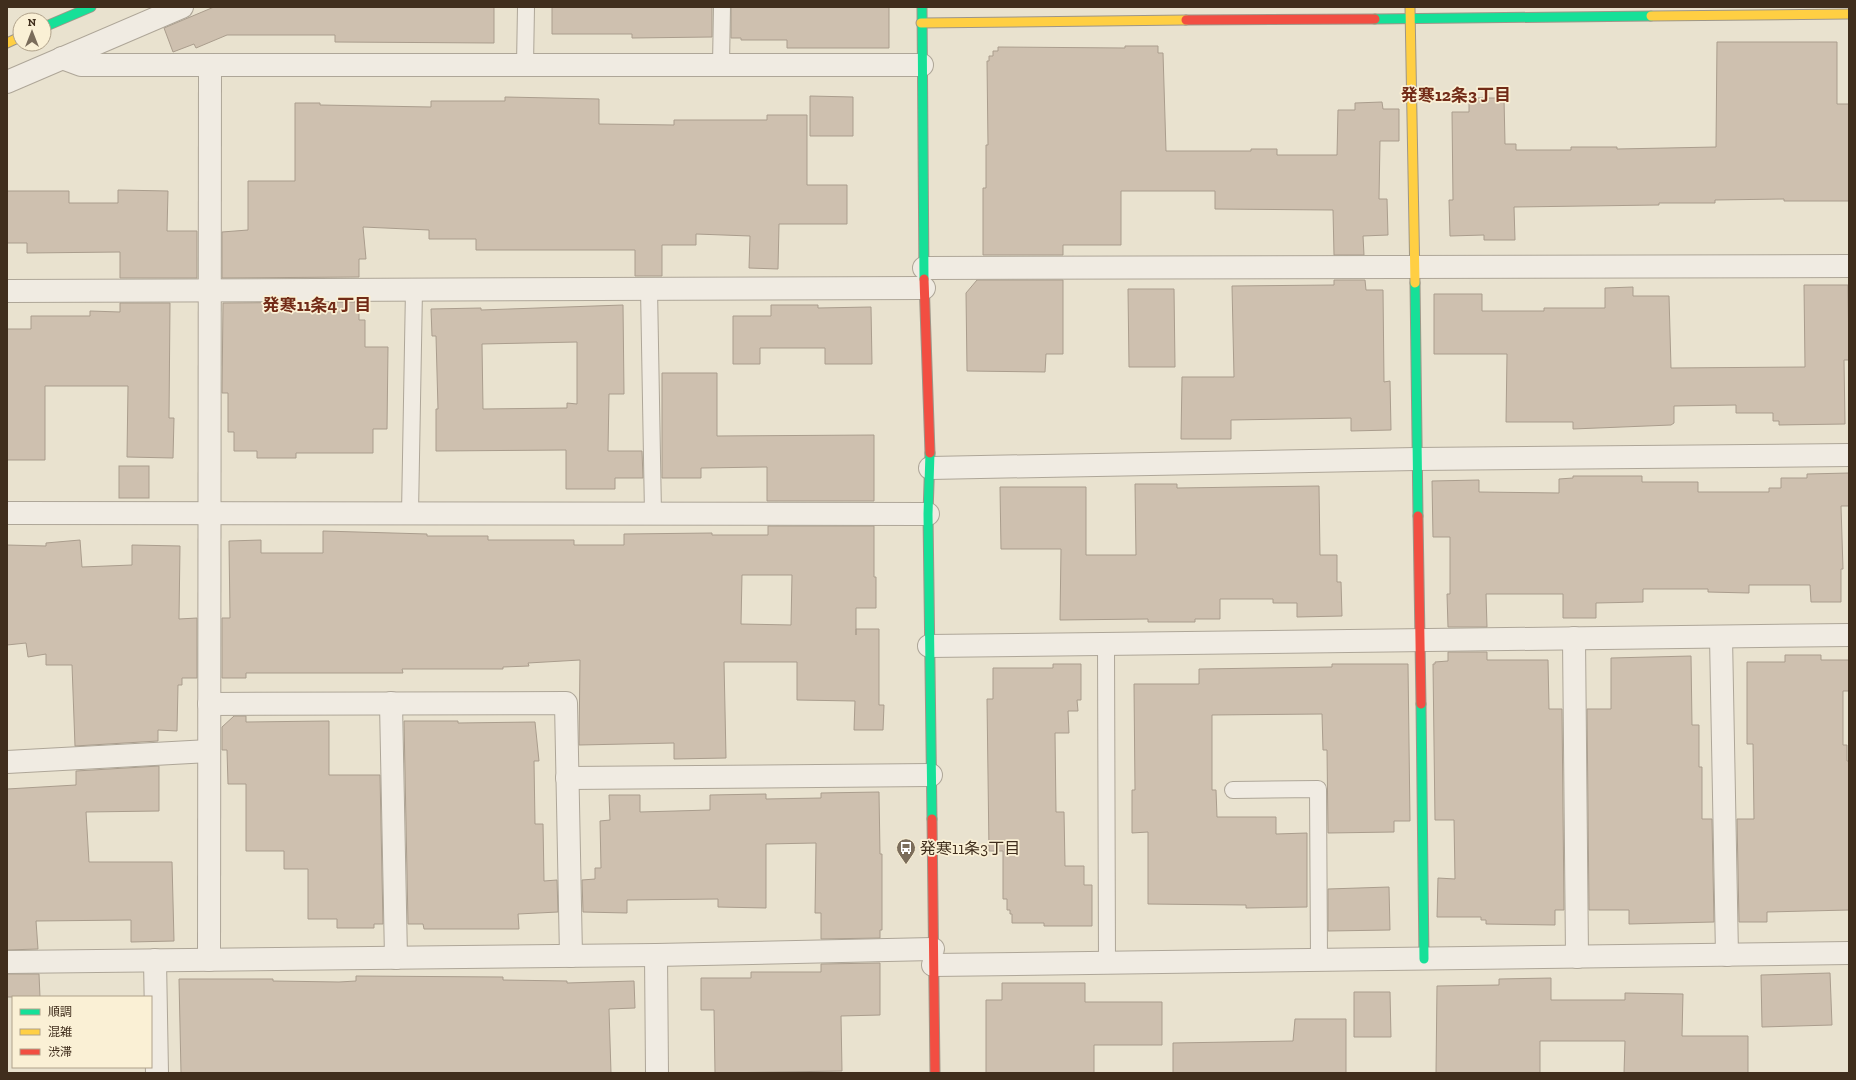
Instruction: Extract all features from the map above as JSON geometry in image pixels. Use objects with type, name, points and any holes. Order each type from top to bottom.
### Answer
[{"type":"main road","points":[[52,24],[91,7]]},
{"type":"main road","points":[[922,7],[924,278],[930,468],[928,514],[929,646],[935,1073]]},
{"type":"main road","points":[[1410,7],[1424,959]]},
{"type":"main road","points":[[921,23],[1849,14]]},
{"type":"street","points":[[7,82],[182,7]]},
{"type":"street","points":[[62,58],[81,65],[922,65]]},
{"type":"street","points":[[209,960],[210,65]]},
{"type":"street","points":[[7,291],[649,288],[924,278],[1415,267],[1849,266]]},
{"type":"street","points":[[930,468],[1416,459],[1849,455]]},
{"type":"street","points":[[7,513],[928,514]]},
{"type":"street","points":[[929,646],[1849,635]]},
{"type":"street","points":[[1721,637],[1727,955]]},
{"type":"street","points":[[1574,638],[1577,957]]},
{"type":"street","points":[[391,703],[396,958]]},
{"type":"street","points":[[209,704],[566,703],[570,956]]},
{"type":"street","points":[[7,762],[209,751]]},
{"type":"street","points":[[567,778],[931,775]]},
{"type":"street","points":[[7,962],[656,955],[933,957],[1107,962],[1849,953]]},
{"type":"street","points":[[656,955],[657,1073]]},
{"type":"street","points":[[155,960],[157,1073]]},
{"type":"lane","points":[[525,65],[526,7]]},
{"type":"lane","points":[[721,65],[722,7]]},
{"type":"lane","points":[[649,288],[653,514]]},
{"type":"lane","points":[[410,514],[414,289]]},
{"type":"lane","points":[[1106,644],[1107,962]]},
{"type":"lane","points":[[1233,790],[1318,789],[1319,960]]},
{"type":"building","points":[[214,7],[494,7],[494,43],[335,42],[335,35],[227,35],[196,48],[194,44],[173,52],[164,28]]},
{"type":"building","points":[[552,7],[712,7],[712,37],[632,38],[632,34],[552,34]]},
{"type":"building","points":[[731,7],[889,7],[889,48],[787,48],[787,40],[741,40],[741,38],[731,38]]},
{"type":"building","points":[[1717,42],[1837,42],[1837,104],[1849,104],[1849,201],[1784,201],[1784,199],[1715,200],[1715,203],[1659,203],[1659,205],[1514,207],[1515,240],[1484,240],[1484,235],[1450,236],[1449,200],[1453,200],[1452,112],[1469,112],[1469,98],[1504,98],[1505,144],[1516,144],[1516,150],[1571,150],[1571,147],[1617,147],[1617,149],[1716,147]]},
{"type":"building","points":[[1125,46],[1158,46],[1158,53],[1163,53],[1166,151],[1251,151],[1251,149],[1277,149],[1277,155],[1337,155],[1338,110],[1355,110],[1355,103],[1382,102],[1383,109],[1399,109],[1399,141],[1380,141],[1379,199],[1387,199],[1388,235],[1363,236],[1364,255],[1334,255],[1333,210],[1215,209],[1215,191],[1121,191],[1121,245],[1063,245],[1063,255],[983,255],[983,188],[986,188],[986,145],[988,145],[987,61],[989,61],[989,56],[993,56],[993,51],[998,51],[998,47],[1125,48]]},
{"type":"building","points":[[810,96],[853,97],[853,136],[810,136]]},
{"type":"building","points":[[505,97],[599,99],[599,124],[674,125],[674,120],[767,120],[767,115],[807,115],[807,185],[847,185],[847,224],[779,224],[778,269],[749,268],[750,236],[696,234],[696,245],[662,245],[662,276],[635,276],[635,250],[476,250],[476,239],[429,239],[429,230],[363,227],[366,259],[359,259],[359,277],[222,278],[222,232],[248,230],[248,181],[295,181],[295,103],[320,103],[320,105],[431,107],[431,101],[505,101]]},
{"type":"building","points":[[118,190],[168,191],[167,231],[197,231],[197,278],[120,278],[120,252],[27,253],[27,243],[7,243],[7,191],[69,191],[69,203],[118,203]]},
{"type":"building","points":[[977,280],[1063,280],[1063,354],[1046,354],[1045,372],[967,371],[966,293]]},
{"type":"building","points":[[1334,280],[1365,280],[1366,290],[1383,290],[1384,382],[1390,381],[1391,430],[1351,431],[1351,418],[1231,420],[1231,439],[1181,439],[1182,377],[1234,377],[1232,286],[1334,285]]},
{"type":"building","points":[[1804,285],[1848,285],[1849,360],[1844,360],[1845,424],[1779,425],[1779,421],[1773,421],[1773,413],[1736,413],[1736,405],[1674,406],[1674,423],[1671,425],[1573,429],[1573,422],[1506,422],[1507,354],[1434,354],[1434,294],[1482,294],[1482,311],[1544,311],[1544,308],[1605,308],[1605,288],[1633,287],[1633,296],[1669,296],[1671,368],[1805,367]]},
{"type":"building","points":[[1128,289],[1174,289],[1175,367],[1129,367]]},
{"type":"building","points":[[359,302],[359,320],[365,320],[365,347],[388,347],[387,429],[373,429],[373,453],[296,453],[296,458],[257,458],[257,451],[234,451],[234,432],[228,432],[228,393],[222,393],[223,303]]},
{"type":"building","points":[[120,303],[170,303],[169,418],[174,418],[173,458],[127,457],[128,386],[45,386],[45,460],[7,460],[7,329],[31,329],[31,316],[90,316],[90,311],[120,312]]},
{"type":"building","points":[[623,305],[624,394],[609,394],[608,451],[642,451],[643,478],[615,478],[615,489],[566,489],[566,450],[436,451],[436,409],[438,409],[436,336],[432,336],[431,309],[481,308],[481,310]],"holes":[[[577,342],[577,404],[567,403],[567,408],[483,409],[482,344]]]},
{"type":"building","points":[[771,305],[818,305],[818,308],[871,307],[872,364],[825,364],[825,348],[760,348],[760,364],[733,364],[733,316],[771,316]]},
{"type":"building","points":[[662,373],[717,373],[717,436],[874,435],[874,501],[767,501],[767,467],[701,468],[701,478],[662,478]]},
{"type":"building","points":[[119,466],[149,466],[149,498],[119,498]]},
{"type":"building","points":[[1849,473],[1849,506],[1841,506],[1843,569],[1841,569],[1841,602],[1811,602],[1810,585],[1749,585],[1749,593],[1708,592],[1708,589],[1643,589],[1643,602],[1596,603],[1596,618],[1563,618],[1563,594],[1486,594],[1487,627],[1448,627],[1447,594],[1450,594],[1450,537],[1433,537],[1432,481],[1479,480],[1479,492],[1559,493],[1559,479],[1573,478],[1573,476],[1642,476],[1642,482],[1698,482],[1698,492],[1769,492],[1769,488],[1781,488],[1781,478],[1807,478],[1807,474]]},
{"type":"building","points":[[1135,484],[1177,484],[1177,488],[1319,486],[1320,555],[1337,555],[1337,582],[1341,582],[1342,616],[1297,617],[1297,603],[1273,603],[1273,599],[1220,599],[1220,619],[1195,619],[1195,622],[1148,622],[1148,619],[1060,620],[1061,549],[1001,549],[1000,487],[1086,487],[1086,555],[1136,555]]},
{"type":"building","points":[[768,526],[874,526],[874,577],[876,577],[876,608],[856,608],[856,629],[879,629],[879,705],[884,705],[883,730],[854,730],[855,701],[797,700],[797,662],[724,662],[726,758],[674,759],[674,743],[579,745],[580,660],[528,663],[529,666],[503,667],[503,669],[402,669],[403,673],[246,673],[246,678],[222,678],[222,618],[230,618],[229,541],[261,540],[261,553],[323,553],[323,531],[427,534],[427,536],[488,536],[488,540],[574,540],[574,545],[624,545],[624,534],[712,533],[712,535],[768,535]],"holes":[[[742,575],[792,575],[791,625],[741,624]]]},
{"type":"building","points":[[80,540],[82,567],[132,565],[132,545],[180,546],[179,619],[197,618],[197,678],[182,678],[182,685],[178,685],[177,731],[158,730],[158,741],[75,746],[72,665],[46,665],[46,654],[28,657],[26,643],[7,645],[7,545],[46,546],[46,543]]},
{"type":"building","points":[[1448,652],[1487,652],[1487,660],[1548,660],[1549,709],[1562,709],[1564,910],[1555,910],[1555,925],[1486,924],[1486,920],[1481,920],[1481,917],[1437,917],[1438,878],[1455,879],[1454,820],[1435,820],[1433,664],[1435,664],[1435,662],[1448,661]]},
{"type":"building","points":[[1785,655],[1821,655],[1821,660],[1849,660],[1849,691],[1843,691],[1843,745],[1847,745],[1847,761],[1849,761],[1849,910],[1767,912],[1767,922],[1739,922],[1737,819],[1754,819],[1753,744],[1747,744],[1747,662],[1785,662]]},
{"type":"building","points":[[1691,656],[1692,725],[1699,725],[1699,767],[1702,767],[1702,819],[1712,819],[1714,922],[1629,924],[1629,910],[1589,910],[1587,709],[1611,709],[1611,658]]},
{"type":"building","points":[[1053,664],[1081,664],[1081,700],[1077,700],[1078,711],[1068,711],[1069,733],[1055,733],[1056,812],[1064,812],[1065,866],[1084,866],[1084,885],[1092,885],[1092,926],[1044,926],[1044,923],[1012,923],[1012,914],[1010,914],[1010,910],[1007,910],[1007,899],[1003,899],[1003,851],[989,851],[987,699],[993,699],[993,668],[1053,668]]},
{"type":"building","points":[[1332,664],[1408,664],[1410,821],[1394,821],[1394,832],[1328,833],[1327,750],[1323,750],[1322,714],[1212,715],[1212,790],[1216,790],[1217,817],[1276,817],[1276,834],[1307,833],[1307,907],[1246,908],[1246,905],[1148,904],[1148,832],[1132,833],[1132,790],[1135,790],[1134,684],[1199,684],[1199,669],[1332,667]]},
{"type":"building","points":[[234,716],[246,716],[246,722],[329,721],[329,775],[380,775],[383,924],[374,924],[374,928],[337,928],[337,919],[308,919],[308,869],[284,869],[284,851],[246,851],[246,784],[228,784],[227,750],[222,750],[222,727]]},
{"type":"building","points":[[404,721],[458,721],[458,723],[535,722],[539,761],[534,761],[535,824],[543,824],[544,881],[557,880],[558,912],[518,914],[519,929],[424,929],[423,924],[408,924]]},
{"type":"building","points":[[159,766],[159,811],[86,812],[89,862],[172,862],[174,941],[131,942],[131,920],[36,921],[38,949],[7,950],[7,789],[76,785],[76,771]]},
{"type":"building","points":[[879,792],[880,854],[882,854],[882,930],[880,930],[880,938],[821,939],[821,913],[815,913],[816,843],[766,844],[766,908],[718,907],[718,899],[627,900],[627,913],[583,912],[582,880],[595,879],[595,868],[601,868],[600,821],[610,820],[609,795],[640,795],[640,812],[710,810],[710,795],[766,794],[766,799],[821,798],[821,793]]},
{"type":"building","points":[[1389,887],[1390,930],[1328,931],[1328,889]]},
{"type":"building","points":[[880,963],[880,1015],[841,1016],[842,1071],[715,1073],[714,1010],[701,1010],[701,978],[751,978],[751,972],[821,972],[821,964]]},
{"type":"building","points":[[1830,973],[1832,1025],[1762,1027],[1761,975]]},
{"type":"building","points":[[7,974],[39,974],[40,996],[7,997]]},
{"type":"building","points":[[356,976],[503,977],[503,980],[567,981],[567,983],[634,981],[635,1008],[609,1009],[611,1073],[181,1073],[179,979],[273,979],[273,981],[339,982],[356,981]]},
{"type":"building","points":[[1551,978],[1551,1000],[1625,1000],[1625,993],[1683,994],[1682,1036],[1748,1036],[1748,1073],[1624,1073],[1625,1041],[1540,1041],[1540,1073],[1436,1073],[1437,986],[1499,985],[1499,979]]},
{"type":"building","points":[[1002,983],[1085,983],[1085,1002],[1162,1002],[1162,1045],[1094,1045],[1094,1073],[986,1073],[986,1000],[1002,1000]]},
{"type":"building","points":[[1354,992],[1390,992],[1391,1037],[1354,1037]]},
{"type":"building","points":[[1295,1019],[1346,1019],[1346,1073],[1173,1073],[1173,1043],[1293,1041]]},
{"type":"traffic: fast","points":[[52,24],[91,7]]},
{"type":"traffic: fast","points":[[922,7],[924,279]]},
{"type":"traffic: fast","points":[[1375,19],[1651,16]]},
{"type":"traffic: fast","points":[[1415,283],[1418,516]]},
{"type":"traffic: fast","points":[[930,453],[928,514],[932,819]]},
{"type":"traffic: fast","points":[[1421,704],[1424,959]]},
{"type":"traffic: slow","points":[[1410,7],[1415,283]]},
{"type":"traffic: slow","points":[[1651,16],[1849,14]]},
{"type":"traffic: slow","points":[[921,23],[1186,20]]},
{"type":"traffic: slow","points":[[7,43],[12,41]]},
{"type":"traffic: jam","points":[[1186,20],[1375,19]]},
{"type":"traffic: jam","points":[[924,279],[930,453]]},
{"type":"traffic: jam","points":[[1418,516],[1421,704]]},
{"type":"traffic: jam","points":[[932,819],[935,1073]]},
{"type":"place","name":"発寒11条3丁目","points":[[906,865]]},
{"type":"district","name":"発寒12条3丁目","points":[[1456,95]]},
{"type":"district","name":"発寒11条4丁目","points":[[317,305]]}]
